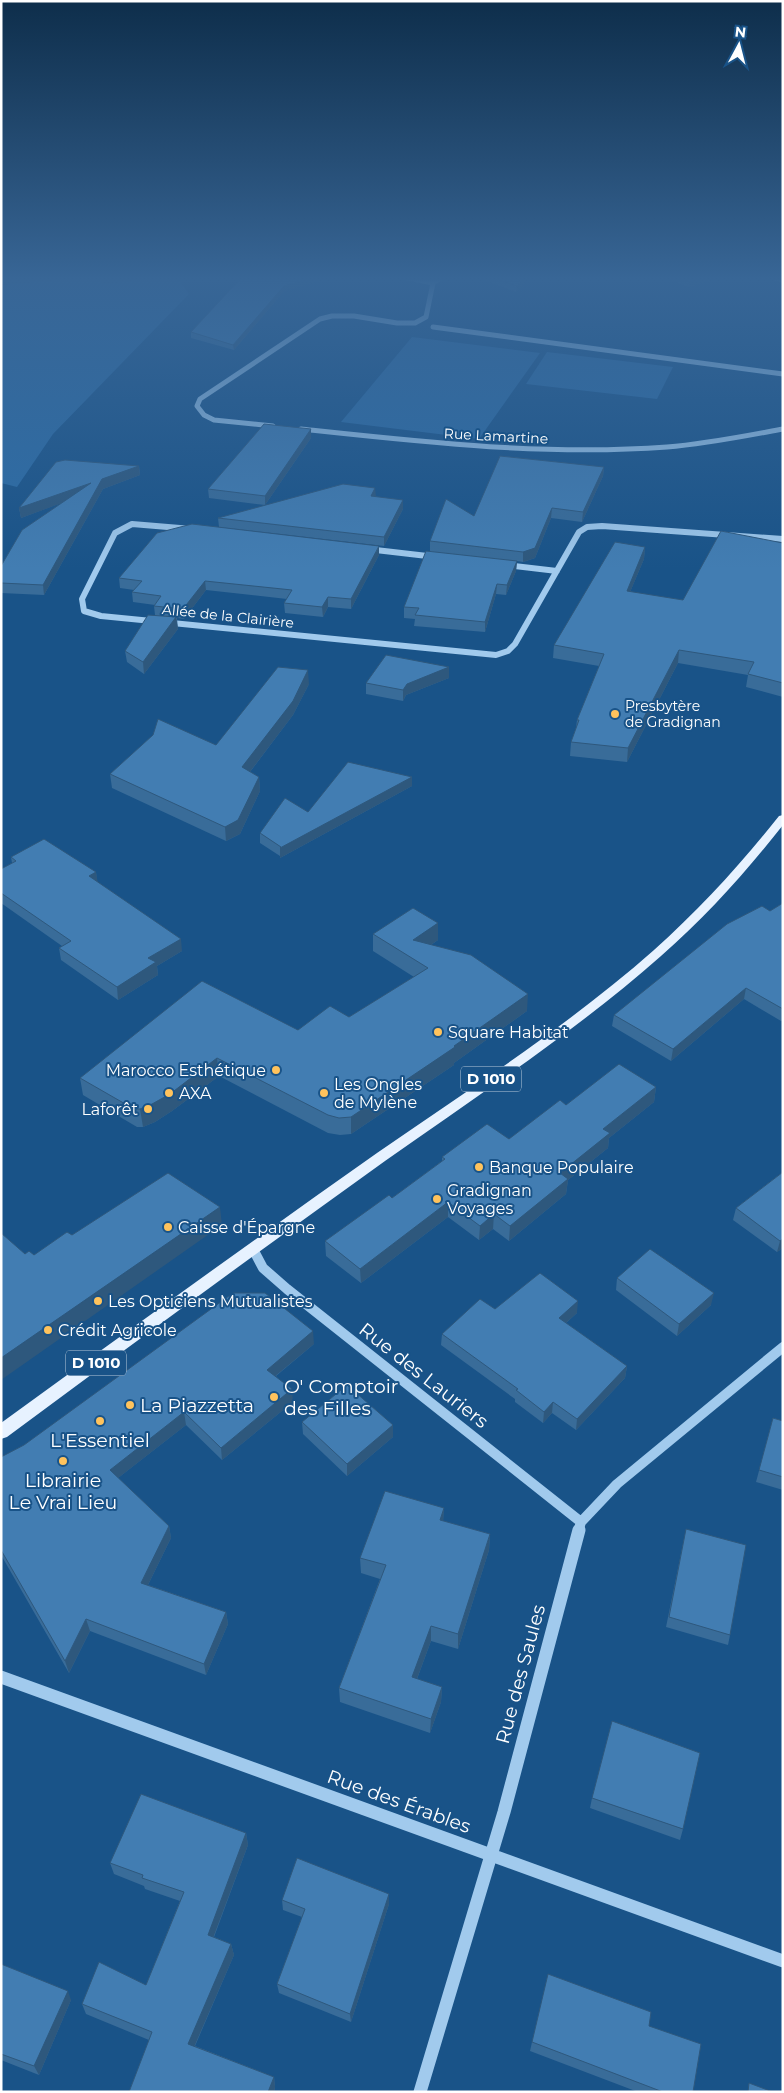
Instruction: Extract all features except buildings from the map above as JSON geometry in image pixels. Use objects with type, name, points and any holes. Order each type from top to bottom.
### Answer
[{"type":"main road","name":"D 1010","points":[[1,1432],[579,1017],[639,968],[692,921],[728,884],[783,818]]},
{"type":"street","points":[[238,374],[200,399],[197,406],[204,415],[214,420],[284,427]]},
{"type":"street","name":"Rue Lamartine","points":[[294,428],[433,444],[544,450],[652,448],[704,443],[783,429]]},
{"type":"street","name":"Allée de la Clairière","points":[[199,530],[150,524],[132,524],[115,533],[82,599],[84,611],[101,616],[496,655],[508,651],[516,644],[579,532],[587,527],[602,526],[783,539]]},
{"type":"street","points":[[358,548],[448,558]]},
{"type":"street","points":[[497,564],[557,571]]},
{"type":"street","name":"Rue des Lauriers","points":[[254,1249],[263,1268],[287,1289],[581,1522]]},
{"type":"street","name":"Rue des Saules","points":[[420,2092],[504,1812],[581,1522],[617,1484],[783,1348]]},
{"type":"street","name":"Rue des Érables","points":[[1,1677],[783,1961]]},
{"type":"shaded area","points":[[1,374],[112,374],[53,434],[17,487],[1,483]]},
{"type":"shaded area","points":[[381,374],[525,374],[479,439],[341,422]]},
{"type":"shaded area","points":[[533,374],[670,374],[657,399],[526,384]]},
{"type":"place","name":"Presbytère de Gradignan","points":[[615,714]]},
{"type":"place","name":"Square Habitat","points":[[438,1032]]},
{"type":"place","name":"Marocco Esthétique","points":[[276,1070]]},
{"type":"place","name":"AXA","points":[[169,1093]]},
{"type":"place","name":"Les Ongles de Mylène","points":[[324,1093]]},
{"type":"place","name":"Laforêt","points":[[148,1109]]},
{"type":"place","name":"Banque Populaire","points":[[479,1167]]},
{"type":"place","name":"Gradignan Voyages","points":[[437,1199]]},
{"type":"place","name":"Caisse d'Épargne","points":[[168,1227]]},
{"type":"place","name":"Les Opticiens Mutualistes","points":[[98,1301]]},
{"type":"place","name":"Crédit Agricole","points":[[48,1330]]},
{"type":"place","name":"O' Comptoir des Filles","points":[[274,1397]]},
{"type":"place","name":"La Piazzetta","points":[[130,1405]]},
{"type":"place","name":"L'Essentiel","points":[[100,1421]]},
{"type":"place","name":"Librairie Le Vrai Lieu","points":[[63,1461]]}]
